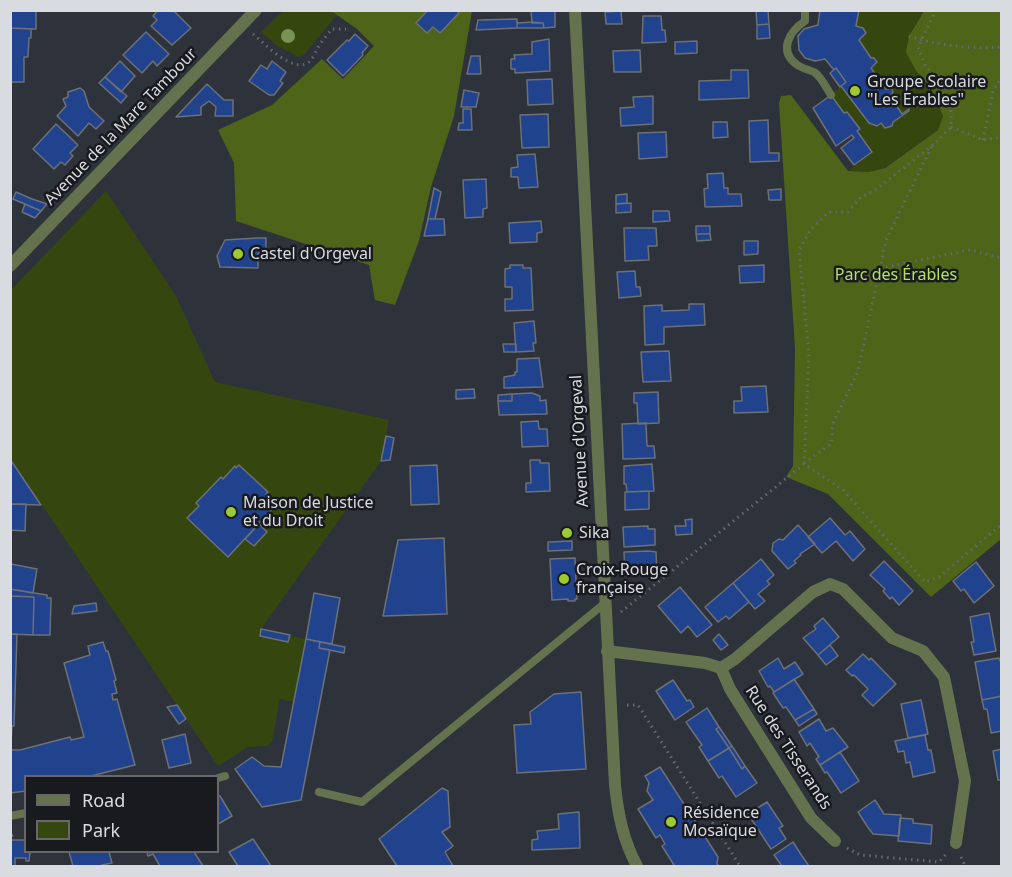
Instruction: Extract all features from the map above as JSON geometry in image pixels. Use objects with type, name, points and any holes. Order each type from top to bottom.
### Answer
[{"type":"street","name":"Avenue de la Mare Tambour","points":[[10,266],[256,10]]},
{"type":"street","name":"Avenue d'Orgeval","points":[[575,10],[610,705],[618,815],[637,867]]},
{"type":"street","points":[[607,651],[705,663],[721,668],[735,659],[813,592],[830,584],[843,589],[892,638],[923,651],[944,677],[965,781],[956,843]]},
{"type":"street","name":"Rue des Tisserands","points":[[721,668],[730,689],[811,818],[836,841]]},
{"type":"lane","points":[[805,10],[805,21],[794,28],[788,39],[789,55],[797,65],[815,72],[831,95]]},
{"type":"lane","points":[[319,792],[362,802],[605,603]]},
{"type":"path","points":[[804,464],[809,354],[799,251],[811,229],[829,212],[848,212],[861,197],[874,191],[933,145],[951,127],[951,106],[942,86],[925,65],[918,47],[936,10]]},
{"type":"path","points":[[242,26],[285,60],[294,65],[303,66],[311,61],[332,29],[346,29]]},
{"type":"path","points":[[909,36],[952,46],[1002,47]]},
{"type":"path","points":[[983,140],[993,91],[1002,76]]},
{"type":"path","points":[[951,127],[983,140],[1002,137]]},
{"type":"path","points":[[606,625],[831,444],[833,423],[858,371],[886,240],[933,145]]},
{"type":"path","points":[[880,268],[970,250],[1002,258]]},
{"type":"path","points":[[804,464],[843,490],[926,582],[939,577],[1002,524]]},
{"type":"path","points":[[610,705],[638,705],[740,867]]},
{"type":"path","points":[[836,841],[860,855],[939,862],[956,843]]},
{"type":"green space","points":[[283,11],[331,11],[336,16],[304,55],[298,57],[276,45],[261,32]]},
{"type":"green space","points":[[331,11],[472,11],[454,116],[431,187],[419,241],[395,305],[375,300],[369,265],[236,221],[234,163],[218,130],[272,105],[322,59],[343,79],[374,46],[357,29]]},
{"type":"green space","points":[[859,11],[924,11],[909,36],[916,71],[930,86],[943,116],[938,130],[884,168],[869,172],[848,171],[872,152],[847,112],[844,113],[831,95],[841,86],[872,125],[881,123],[892,126],[893,122],[909,110],[902,114],[890,96],[892,89],[886,89],[871,68],[876,62],[859,40],[866,33],[863,28],[856,26]]},
{"type":"green space","name":"Parc des Érables","points":[[924,11],[1002,11],[1001,539],[931,597],[828,494],[786,477],[793,466],[795,349],[779,103],[781,96],[791,95],[848,171],[869,172],[885,168],[938,130],[943,116],[930,86],[916,71],[906,52],[909,36]]},
{"type":"green space","points":[[106,191],[176,296],[215,382],[389,420],[381,461],[261,629],[306,639],[294,702],[280,699],[272,741],[268,746],[248,747],[218,766],[11,459],[10,291]]},
{"type":"building","points":[[10,10],[36,10],[36,29],[10,28]]},
{"type":"building","points":[[158,10],[173,10],[191,28],[172,45],[151,26],[157,20],[153,16]]},
{"type":"building","points":[[428,10],[456,10],[459,13],[440,33],[433,27],[427,33],[416,23]]},
{"type":"building","points":[[531,10],[555,10],[555,27],[544,28],[543,23],[532,23]]},
{"type":"building","points":[[756,10],[768,10],[769,24],[757,25]]},
{"type":"building","points":[[820,10],[859,10],[856,26],[863,28],[866,33],[859,40],[871,58],[877,62],[871,68],[886,89],[892,89],[890,96],[902,114],[909,109],[893,122],[892,126],[885,128],[881,123],[877,126],[869,123],[841,86],[846,82],[836,68],[834,70],[825,59],[815,61],[805,58],[799,50],[798,36],[804,29],[818,25]]},
{"type":"building","points":[[621,11],[622,24],[606,24],[605,12]]},
{"type":"building","points":[[643,16],[661,16],[666,42],[642,43]]},
{"type":"building","points":[[517,19],[517,28],[476,30],[478,20]]},
{"type":"building","points":[[517,23],[543,23],[544,28],[517,28]]},
{"type":"building","points":[[769,24],[770,38],[757,39],[757,25]]},
{"type":"building","points":[[10,28],[31,29],[28,57],[24,57],[24,82],[10,82]]},
{"type":"building","points":[[146,32],[169,54],[157,66],[153,61],[142,73],[123,55]]},
{"type":"building","points":[[355,34],[368,46],[362,53],[363,55],[343,76],[327,60]]},
{"type":"building","points":[[549,39],[550,71],[515,73],[515,69],[511,69],[511,59],[515,59],[514,55],[532,54],[532,42]]},
{"type":"building","points":[[697,41],[697,53],[675,54],[675,42]]},
{"type":"building","points":[[640,50],[641,72],[614,72],[613,51]]},
{"type":"building","points":[[471,56],[480,56],[481,74],[467,74]]},
{"type":"building","points":[[120,61],[135,76],[121,92],[105,77]]},
{"type":"building","points":[[272,61],[286,72],[280,81],[283,83],[274,95],[269,95],[249,81],[261,65],[267,69]]},
{"type":"building","points":[[836,68],[846,82],[840,87],[830,73]]},
{"type":"building","points":[[731,70],[748,70],[749,98],[699,100],[699,81],[731,80]]},
{"type":"building","points":[[105,77],[127,96],[121,103],[99,83]]},
{"type":"building","points":[[552,79],[553,104],[528,105],[527,80]]},
{"type":"building","points":[[207,84],[224,100],[233,100],[233,116],[215,116],[216,107],[209,101],[201,107],[201,115],[176,117]]},
{"type":"building","points":[[80,88],[84,91],[89,107],[104,121],[96,129],[89,123],[78,136],[57,116],[66,106],[63,99],[68,97],[68,92]]},
{"type":"building","points":[[464,90],[479,93],[476,107],[461,107]]},
{"type":"building","points":[[831,95],[860,129],[857,131],[872,152],[854,165],[841,148],[854,138],[852,135],[836,146],[813,108]]},
{"type":"building","points":[[653,96],[653,124],[621,126],[620,108],[634,107],[633,97]]},
{"type":"building","points":[[463,109],[471,109],[472,130],[458,130],[459,123],[463,123]]},
{"type":"building","points":[[548,114],[549,147],[522,148],[520,115]]},
{"type":"building","points":[[768,120],[769,153],[779,153],[779,161],[750,162],[749,121]]},
{"type":"building","points":[[713,122],[727,122],[728,137],[713,138]]},
{"type":"building","points":[[56,124],[78,145],[70,153],[73,156],[65,165],[61,162],[54,169],[33,149]]},
{"type":"building","points":[[666,132],[667,157],[639,159],[638,133]]},
{"type":"building","points":[[535,154],[538,187],[519,188],[518,177],[511,177],[511,168],[518,167],[517,155]]},
{"type":"building","points":[[723,173],[724,188],[728,188],[728,194],[741,194],[742,206],[705,207],[704,189],[708,188],[707,174]]},
{"type":"building","points":[[486,179],[487,208],[483,209],[483,217],[465,218],[463,180]]},
{"type":"building","points":[[434,188],[441,192],[435,219],[428,219]]},
{"type":"building","points":[[781,189],[781,200],[769,200],[768,190]]},
{"type":"building","points":[[16,192],[47,204],[41,211],[13,199]]},
{"type":"building","points":[[627,194],[627,203],[616,204],[616,195]]},
{"type":"building","points":[[631,203],[631,212],[616,213],[616,204]]},
{"type":"building","points":[[25,204],[41,211],[35,218],[22,212]]},
{"type":"building","points":[[653,211],[669,211],[670,221],[653,222]]},
{"type":"building","points":[[428,219],[444,219],[445,235],[424,236]]},
{"type":"building","points":[[541,221],[542,232],[537,233],[537,242],[510,243],[509,223]]},
{"type":"building","points":[[696,226],[710,226],[710,234],[696,234]]},
{"type":"building","points":[[624,228],[656,228],[657,246],[648,246],[649,260],[625,261]]},
{"type":"building","points":[[696,234],[710,234],[711,240],[697,241]]},
{"type":"building","name":"Castel d'Orgeval","points":[[266,238],[266,252],[258,253],[258,268],[220,267],[217,256],[225,240]]},
{"type":"building","points":[[744,241],[758,241],[758,254],[744,255]]},
{"type":"building","points":[[510,265],[523,265],[523,268],[531,268],[533,310],[505,311],[505,299],[512,299],[512,287],[505,287],[505,269],[510,268]]},
{"type":"building","points":[[764,265],[764,282],[740,283],[739,266]]},
{"type":"building","points":[[635,271],[636,287],[640,287],[641,296],[619,298],[617,272]]},
{"type":"building","points":[[689,304],[704,304],[705,325],[664,327],[664,344],[645,345],[644,306],[662,305],[662,311],[689,310]]},
{"type":"building","points":[[534,321],[536,343],[533,343],[534,351],[516,352],[514,323]]},
{"type":"building","points":[[503,344],[516,344],[516,352],[504,352]]},
{"type":"building","points":[[669,351],[671,381],[643,382],[641,352]]},
{"type":"building","points":[[539,358],[543,387],[504,388],[504,377],[515,375],[517,372],[517,359]]},
{"type":"building","points":[[766,386],[768,412],[734,413],[734,401],[742,401],[741,387]]},
{"type":"building","points":[[474,389],[475,398],[456,399],[456,390]]},
{"type":"building","points":[[658,392],[659,423],[638,424],[634,393]]},
{"type":"building","points":[[532,393],[540,396],[540,401],[546,400],[547,414],[499,415],[498,401],[512,401],[512,394]]},
{"type":"building","points":[[512,394],[512,401],[498,401],[498,395]]},
{"type":"building","points":[[538,421],[539,429],[547,429],[548,446],[522,447],[521,422]]},
{"type":"building","points":[[646,423],[647,446],[654,446],[655,458],[623,459],[622,424]]},
{"type":"building","points":[[386,436],[394,438],[390,460],[381,461]]},
{"type":"building","points":[[10,459],[41,505],[10,504]]},
{"type":"building","points":[[530,460],[549,463],[550,491],[526,492],[526,483],[531,483]]},
{"type":"building","points":[[652,464],[654,491],[627,492],[626,484],[624,484],[624,466]]},
{"type":"building","name":"Maison de Justice et du Droit","points":[[239,465],[268,492],[266,494],[276,505],[228,557],[187,518],[199,506],[196,503],[221,477],[223,479],[235,466],[236,468]]},
{"type":"building","points":[[437,465],[439,504],[411,505],[410,466]]},
{"type":"building","points":[[649,491],[649,509],[625,510],[625,492]]},
{"type":"building","points":[[10,504],[26,504],[25,531],[10,530]]},
{"type":"building","points":[[830,518],[845,535],[850,531],[865,549],[853,561],[836,541],[822,553],[808,537]]},
{"type":"building","points":[[692,519],[692,534],[676,535],[675,526],[686,526],[685,520]]},
{"type":"building","points":[[259,524],[267,532],[254,546],[245,539]]},
{"type":"building","points":[[798,525],[815,544],[800,554],[794,561],[796,563],[788,569],[772,551],[773,543],[779,539],[783,540]]},
{"type":"building","points":[[648,526],[648,529],[655,529],[655,545],[624,547],[623,527]]},
{"type":"building","points":[[444,538],[447,614],[383,616],[398,540]]},
{"type":"building","points":[[572,541],[572,550],[548,551],[548,542]]},
{"type":"building","points":[[624,552],[656,552],[657,574],[625,576]]},
{"type":"building","name":"Croix-Rouge française","points":[[575,558],[577,599],[575,601],[552,600],[550,559]]},
{"type":"building","points":[[761,559],[774,575],[767,581],[770,584],[758,594],[765,601],[755,609],[733,583]]},
{"type":"building","points":[[884,561],[913,591],[899,605],[892,597],[890,599],[883,591],[885,589],[870,575]]},
{"type":"building","points":[[976,562],[994,586],[974,603],[964,589],[961,591],[953,581]]},
{"type":"building","points":[[11,564],[37,569],[33,593],[10,589]]},
{"type":"building","points":[[733,583],[749,602],[729,619],[726,616],[718,622],[705,607]]},
{"type":"building","points":[[680,587],[712,625],[697,637],[688,626],[681,633],[658,606]]},
{"type":"building","points":[[10,589],[47,595],[47,598],[51,598],[50,635],[33,635],[34,597],[10,596]]},
{"type":"building","points":[[314,593],[340,598],[332,644],[306,639]]},
{"type":"building","points":[[10,596],[34,597],[33,635],[10,634]]},
{"type":"building","points":[[96,603],[97,611],[72,614],[74,606]]},
{"type":"building","points":[[989,613],[996,651],[974,655],[970,617]]},
{"type":"building","points":[[823,618],[839,637],[818,655],[803,638],[816,629],[814,626]]},
{"type":"building","points":[[261,629],[290,635],[288,642],[260,636]]},
{"type":"building","points":[[10,634],[17,634],[14,726],[12,726],[11,743]]},
{"type":"building","points":[[719,634],[728,645],[721,650],[713,640]]},
{"type":"building","points":[[306,639],[320,642],[319,648],[330,650],[301,800],[262,807],[235,769],[252,757],[264,766],[281,767]]},
{"type":"building","points":[[103,642],[108,651],[116,680],[114,681],[117,693],[112,694],[113,700],[117,699],[135,765],[95,775],[24,775],[24,791],[10,793],[10,750],[20,750],[70,737],[71,740],[84,737],[64,663],[90,655],[88,646]]},
{"type":"building","points":[[320,642],[345,647],[344,653],[319,648]]},
{"type":"building","points":[[830,645],[838,656],[826,665],[818,655]]},
{"type":"building","points":[[863,654],[869,660],[871,658],[896,684],[873,706],[862,695],[868,689],[846,670]]},
{"type":"building","points":[[778,658],[784,669],[795,662],[803,674],[774,692],[770,686],[768,687],[759,671]]},
{"type":"building","points":[[999,658],[1002,666],[1002,696],[982,700],[975,662]]},
{"type":"building","points":[[794,679],[814,709],[795,720],[773,693]]},
{"type":"building","points":[[673,680],[687,701],[690,700],[694,707],[675,720],[656,691]]},
{"type":"building","points":[[581,692],[586,769],[517,773],[514,725],[531,724],[530,712],[554,694]]},
{"type":"building","points":[[1002,696],[1002,731],[991,733],[987,709],[984,709],[982,700]]},
{"type":"building","points":[[921,700],[928,734],[908,738],[901,704]]},
{"type":"building","points":[[177,705],[186,719],[179,724],[167,707]]},
{"type":"building","points":[[707,708],[719,727],[716,729],[729,748],[708,761],[699,747],[702,745],[686,722]]},
{"type":"building","points":[[814,709],[817,714],[799,726],[795,720]]},
{"type":"building","points":[[819,719],[826,731],[833,728],[848,747],[820,765],[816,759],[819,757],[810,743],[807,746],[799,732]]},
{"type":"building","points":[[719,727],[732,746],[729,748],[716,729]]},
{"type":"building","points":[[185,734],[191,763],[169,768],[162,740]]},
{"type":"building","points":[[925,735],[928,750],[931,750],[935,772],[913,777],[910,762],[906,763],[904,751],[898,752],[895,741]]},
{"type":"building","points":[[732,746],[745,766],[742,769],[729,748]]},
{"type":"building","points":[[729,748],[742,769],[745,766],[757,783],[736,797],[722,776],[719,778],[708,761]]},
{"type":"building","points":[[1002,749],[1002,780],[998,780],[993,751]]},
{"type":"building","points":[[840,752],[859,781],[841,793],[820,765]]},
{"type":"building","name":"Résidence Mosaïque","points":[[660,767],[718,857],[719,866],[671,866],[674,865],[662,846],[665,844],[660,835],[656,838],[638,809],[653,800],[647,791],[649,783],[645,776]]},
{"type":"building","points":[[442,788],[448,791],[450,827],[442,832],[453,846],[445,852],[453,866],[397,866],[379,839]]},
{"type":"building","points":[[219,796],[220,796],[232,816],[219,823]]},
{"type":"building","points":[[875,800],[884,814],[901,815],[899,836],[873,834],[867,826],[858,812]]},
{"type":"building","points":[[767,802],[783,826],[779,828],[786,839],[771,849],[748,814]]},
{"type":"building","points":[[579,812],[580,848],[532,850],[532,840],[538,839],[537,831],[559,829],[558,814]]},
{"type":"building","points":[[900,818],[913,819],[913,823],[932,825],[931,844],[898,841]]},
{"type":"building","points":[[10,832],[13,836],[11,840],[24,840],[24,853],[30,853],[29,861],[26,861],[26,858],[15,858],[15,866],[10,866]]},
{"type":"building","points":[[253,839],[271,866],[238,866],[229,852]]},
{"type":"building","points":[[793,842],[809,866],[782,866],[774,855]]},
{"type":"building","points":[[69,853],[109,853],[112,863],[102,866],[73,866]]},
{"type":"building","points":[[147,853],[195,853],[203,866],[160,866],[153,854],[148,856]]},
{"type":"place","name":"Groupe Scolaire \"Les Erables\"","points":[[855,91]]},
{"type":"place","name":"Castel d'Orgeval","points":[[238,254]]},
{"type":"place","name":"Maison de Justice et du Droit","points":[[231,512]]},
{"type":"place","name":"Sika","points":[[567,533]]},
{"type":"place","name":"Croix-Rouge française","points":[[564,579]]},
{"type":"place","name":"Résidence Mosaïque","points":[[671,822]]}]
